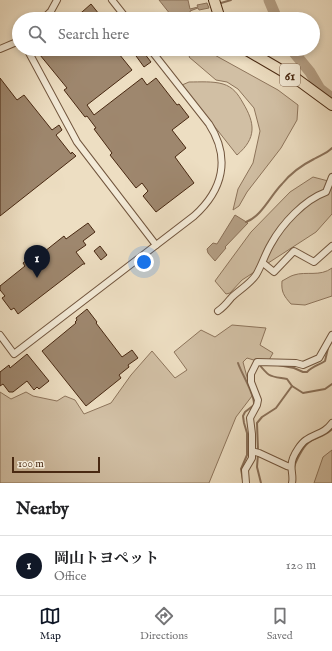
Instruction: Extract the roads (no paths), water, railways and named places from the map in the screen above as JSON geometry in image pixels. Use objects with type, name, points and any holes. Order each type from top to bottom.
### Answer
[{"type":"main road","points":[[214,0],[218,12]]},
{"type":"main road","name":"61","points":[[257,56],[298,80],[332,105]]},
{"type":"street","points":[[48,12],[57,0]]},
{"type":"street","points":[[112,0],[121,12]]},
{"type":"street","points":[[0,48],[12,44]]},
{"type":"street","points":[[31,56],[77,142],[156,245]]},
{"type":"street","points":[[0,336],[14,354],[194,216],[207,204],[217,186],[221,160],[219,145],[213,131],[155,56]]},
{"type":"street","points":[[218,311],[228,304],[231,299],[255,276],[263,263],[271,244],[283,227],[307,202],[326,192],[332,177]]},
{"type":"street","points":[[263,263],[274,272],[294,251],[314,262],[332,246]]},
{"type":"street","points":[[246,483],[245,470],[252,458],[250,418],[258,400],[251,382],[251,374],[256,363],[276,362],[296,363],[303,365],[319,358],[332,335]]},
{"type":"street","points":[[292,483],[293,477],[291,467],[293,458],[303,442],[320,434],[332,423]]},
{"type":"street","points":[[252,451],[259,452],[291,467]]},
{"type":"waterway","points":[[221,3],[231,0]]},
{"type":"waterway","points":[[269,0],[274,12]]},
{"type":"waterway","points":[[297,56],[310,72],[320,89],[332,98]]},
{"type":"waterway","points":[[246,222],[261,211],[292,173],[332,148]]},
{"type":"waterway","points":[[278,365],[307,372],[325,361],[328,348]]},
{"type":"waterway","points":[[238,363],[254,401],[254,405],[245,412],[243,416],[247,433],[247,455],[241,469],[243,480]]},
{"type":"waterway","points":[[258,363],[270,376],[287,379],[292,386]]},
{"type":"waterway","points":[[258,450],[257,423],[262,417],[276,408],[292,386],[303,393],[325,389],[332,384]]},
{"type":"waterway","points":[[294,468],[306,445],[332,429]]},
{"type":"waterway","points":[[258,454],[257,467],[261,483]]},
{"type":"place","name":"岡山トヨペット","points":[[37,278]]}]
